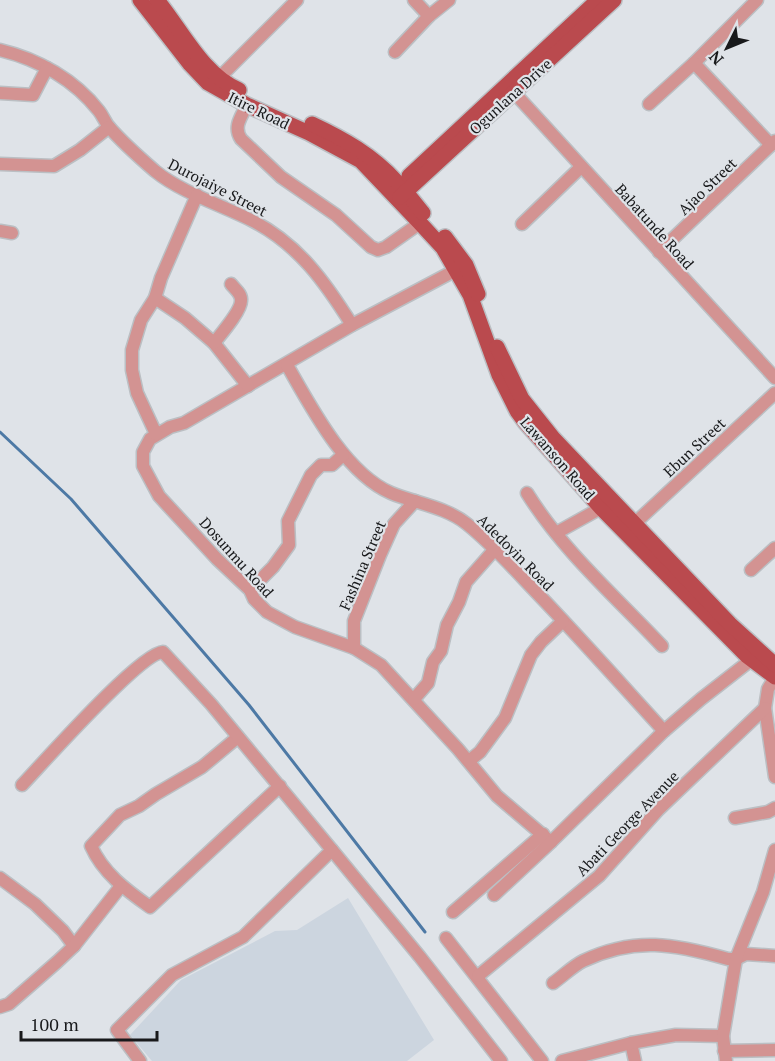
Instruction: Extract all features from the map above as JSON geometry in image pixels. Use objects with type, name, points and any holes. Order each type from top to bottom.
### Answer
[{"type":"main road","name":"Itire Road","points":[[140,0],[189,63],[247,105],[349,154],[369,167],[398,193]]},
{"type":"main road","name":"Itire Road","points":[[157,0],[208,66],[215,82],[232,87],[346,141],[375,161],[398,193]]},
{"type":"main road","name":"Ogunlana Drive","points":[[511,89],[598,0]]},
{"type":"main road","name":"Ogunlana Drive","points":[[398,193],[440,145],[511,89],[614,0]]},
{"type":"main road","name":"Lawanson Road","points":[[398,193],[442,248],[470,294],[498,375],[517,411],[775,665]]},
{"type":"main road","name":"Lawanson Road","points":[[398,193],[449,242],[466,265],[498,350],[522,399],[601,508],[751,660],[775,677]]},
{"type":"street","points":[[215,82],[297,0]]},
{"type":"street","points":[[414,0],[429,16]]},
{"type":"street","points":[[395,52],[429,16],[449,0]]},
{"type":"street","points":[[649,104],[757,0]]},
{"type":"street","name":"Durojaiye Street","points":[[0,50],[20,55],[47,68],[80,92],[99,111],[109,127],[157,173],[197,195],[254,221],[281,239],[300,254],[321,277],[352,325]]},
{"type":"street","points":[[693,63],[773,143]]},
{"type":"street","points":[[0,93],[33,95],[47,68]]},
{"type":"street","name":"Babatunde Road","points":[[511,89],[775,378]]},
{"type":"street","points":[[247,105],[237,125],[237,134],[241,139],[281,177],[336,214],[371,247],[378,250],[386,247],[420,223]]},
{"type":"street","points":[[0,164],[54,166],[80,150],[109,127]]},
{"type":"street","name":"Ajao Street","points":[[659,252],[773,143]]},
{"type":"street","points":[[522,224],[580,167]]},
{"type":"street","points":[[197,195],[161,278],[155,298],[141,320],[132,350],[132,370],[137,393],[156,435],[184,423],[352,325],[456,270]]},
{"type":"street","points":[[214,343],[239,308],[242,300],[239,292],[231,284]]},
{"type":"street","points":[[155,298],[185,318],[214,343],[248,386]]},
{"type":"street","name":"Adedoyin Road","points":[[287,365],[343,455],[363,476],[390,493],[465,522],[495,549],[664,731]]},
{"type":"street","name":"Ebun Street","points":[[634,524],[775,393]]},
{"type":"street","name":"Dosunmu Road","points":[[156,435],[146,445],[142,459],[143,466],[159,496],[250,590],[254,599],[277,618],[315,635],[354,648],[381,665],[469,761],[497,796],[544,835]]},
{"type":"street","points":[[250,590],[273,567],[290,545],[288,521],[311,475],[321,465],[332,465],[343,455]]},
{"type":"street","points":[[527,493],[574,555],[662,646]]},
{"type":"street","name":"Fashina Street","points":[[354,648],[354,621],[380,555],[394,524],[415,501]]},
{"type":"street","points":[[556,534],[601,508]]},
{"type":"street","points":[[751,570],[775,548]]},
{"type":"street","points":[[414,699],[428,683],[433,662],[441,651],[447,625],[466,582],[495,549]]},
{"type":"street","points":[[469,761],[480,752],[505,718],[531,655],[563,621]]},
{"type":"street","points":[[22,785],[93,709],[157,652],[163,652],[280,786],[420,957],[501,1061]]},
{"type":"street","points":[[453,912],[701,699],[751,660]]},
{"type":"street","points":[[775,677],[768,689],[765,708],[775,777]]},
{"type":"street","name":"Abati George Avenue","points":[[478,976],[599,876],[658,810],[765,708]]},
{"type":"street","points":[[238,736],[202,767],[139,806],[120,815],[91,846],[101,866],[121,886],[150,907],[280,786]]},
{"type":"street","points":[[735,819],[768,812],[775,808]]},
{"type":"street","points":[[494,895],[544,835]]},
{"type":"street","points":[[140,1061],[117,1030],[172,975],[243,937],[332,850]]},
{"type":"street","points":[[775,850],[763,892],[736,959],[723,1036],[725,1056],[775,1050]]},
{"type":"street","points":[[0,878],[36,904],[63,931],[74,946]]},
{"type":"street","points":[[0,1007],[9,1004],[74,946],[121,886]]},
{"type":"street","points":[[446,938],[478,976],[542,1061]]},
{"type":"street","points":[[553,983],[582,962],[632,945],[674,946],[728,959],[736,959],[746,954],[775,956]]},
{"type":"street","points":[[562,1061],[631,1043],[676,1035],[723,1036]]},
{"type":"street","points":[[631,1043],[635,1061]]},
{"type":"shaded area","points":[[348,898],[434,1040],[407,1061],[152,1061],[130,1035],[181,980],[275,931],[297,930]]},
{"type":"waterway","points":[[0,432],[71,499],[249,705],[425,932]]}]
